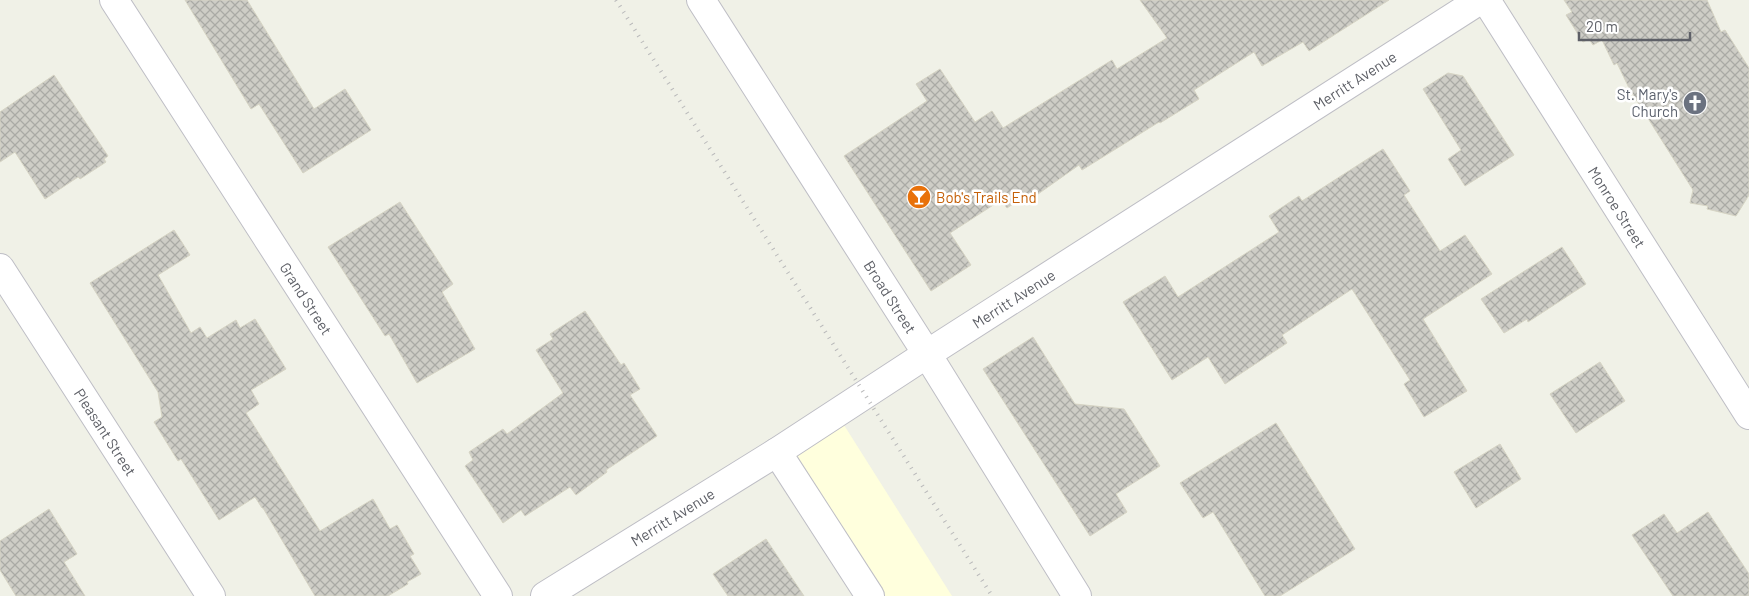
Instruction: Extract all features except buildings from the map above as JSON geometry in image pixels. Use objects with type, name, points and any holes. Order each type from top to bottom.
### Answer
[{"type":"street","name":"Grand Street","points":[[114,0],[498,596]]},
{"type":"street","name":"Broad Street","points":[[701,0],[927,354],[1077,596]]},
{"type":"street","name":"Merritt Avenue","points":[[545,596],[777,452],[1480,0]]},
{"type":"street","name":"Monroe Street","points":[[1486,0],[1749,415]]},
{"type":"street","name":"Pleasant Street","points":[[0,268],[210,596]]},
{"type":"street","points":[[777,452],[870,596]]},
{"type":"shaded area","points":[[837,414],[952,596],[870,596],[777,452]]},
{"type":"railway","points":[[616,0],[992,596]]},
{"type":"place","name":"St. Mary's Church","points":[[1695,103]]},
{"type":"place","name":"Bob's Trails End","points":[[919,197]]}]
